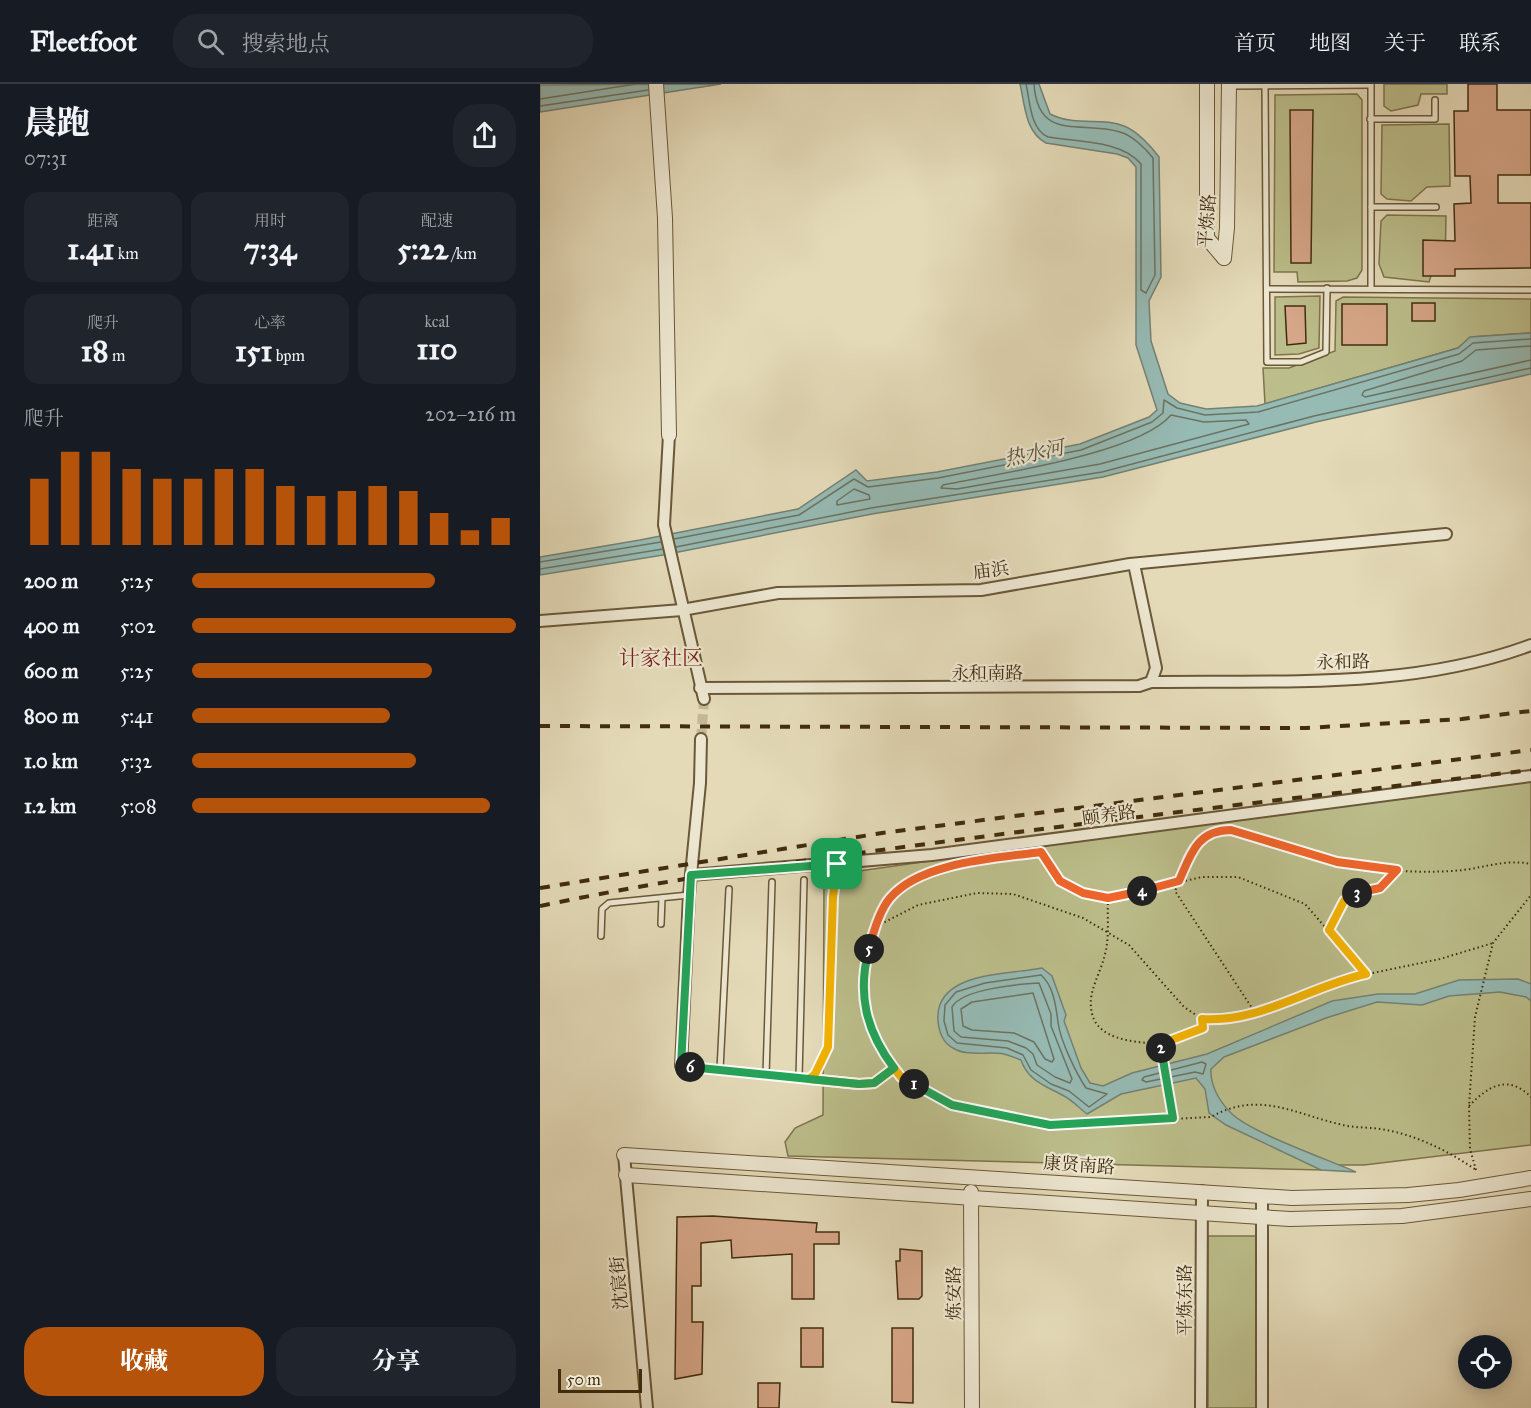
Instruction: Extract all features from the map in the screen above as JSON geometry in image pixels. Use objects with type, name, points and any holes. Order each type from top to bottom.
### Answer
[{"type":"street","points":[[656,84],[665,218],[669,435],[664,525],[704,699]]},
{"type":"street","name":"平炼路","points":[[1207,84],[1207,238],[1224,258],[1227,228],[1228,85]]},
{"type":"street","name":"庙浜","points":[[540,621],[682,610],[778,593],[981,590],[1134,564],[1446,534]]},
{"type":"street","points":[[1134,564],[1156,668],[1151,682]]},
{"type":"street","name":"永和路","points":[[1151,682],[1398,677],[1500,657],[1531,645]]},
{"type":"street","name":"永和南路","points":[[700,688],[1074,689],[1139,686],[1151,682]]},
{"type":"street","points":[[681,1066],[689,895],[701,739]]},
{"type":"street","name":"颐养路","points":[[691,875],[944,854],[1531,776]]},
{"type":"street","name":"沈宸街","points":[[624,1155],[647,1408]]},
{"type":"street","name":"康贤南路","points":[[624,1155],[1262,1196],[1324,1198],[1408,1195],[1459,1190],[1531,1178]]},
{"type":"street","points":[[626,1175],[1262,1218],[1331,1219],[1402,1216],[1531,1199]]},
{"type":"street","name":"炼安路","points":[[971,1177],[972,1408]]},
{"type":"street","name":"平炼东路","points":[[1201,1408],[1202,1191]]},
{"type":"street","points":[[1262,1196],[1262,1408]]},
{"type":"lane","points":[[1228,85],[1371,85],[1371,288]]},
{"type":"lane","points":[[1265,86],[1268,363],[1301,362],[1326,352],[1327,288]]},
{"type":"lane","points":[[1370,119],[1435,119],[1435,100]]},
{"type":"lane","points":[[1371,207],[1436,207]]},
{"type":"lane","points":[[1267,289],[1531,290]]},
{"type":"lane","points":[[809,1079],[815,1074],[828,1047],[833,897],[837,864]]},
{"type":"lane","points":[[799,1078],[804,880]]},
{"type":"lane","points":[[766,1075],[771,882]]},
{"type":"lane","points":[[720,1070],[729,889]]},
{"type":"lane","points":[[602,936],[602,909],[609,903],[689,895]]},
{"type":"lane","points":[[661,924],[662,898]]},
{"type":"lane","points":[[681,1066],[859,1084],[874,1083],[894,1068]]},
{"type":"path","points":[[1256,1014],[1175,891],[1196,844],[1215,830],[1251,835],[1337,862],[1397,870],[1462,870],[1515,861],[1531,864]]},
{"type":"path","points":[[1030,853],[1041,852],[1060,881],[1083,893],[1108,898],[1202,877],[1238,878],[1305,904],[1366,974]]},
{"type":"path","points":[[955,864],[944,866],[900,889],[889,899],[872,936],[861,985],[868,1020],[884,1054],[901,1077],[952,1105],[1050,1125],[1211,1117],[1229,1107],[1251,1104],[1272,1105],[1345,1125],[1381,1129],[1438,1147],[1476,1170],[1470,1149],[1469,1106],[1475,1017],[1492,943],[1531,895]]},
{"type":"path","points":[[1329,930],[1344,901],[1358,893],[1380,888],[1397,870]]},
{"type":"path","points":[[872,936],[883,923],[918,905],[976,893],[1013,894],[1083,918],[1110,933],[1129,945],[1184,1007],[1202,1019],[1224,1020],[1256,1014],[1344,978],[1440,958],[1492,943]]},
{"type":"path","points":[[1108,898],[1110,933],[1090,1006],[1096,1023],[1111,1036],[1161,1044],[1203,1028],[1202,1019]]},
{"type":"path","points":[[1161,1044],[1173,1118]]},
{"type":"path","points":[[1469,1106],[1489,1087],[1508,1083],[1524,1090],[1531,1097]]},
{"type":"green space","points":[[1384,84],[1447,84],[1447,94],[1421,94],[1418,105],[1391,111],[1384,106]]},
{"type":"green space","points":[[1357,94],[1362,100],[1362,270],[1357,278],[1347,281],[1298,282],[1297,272],[1274,272],[1275,95]]},
{"type":"green space","points":[[1449,124],[1450,186],[1427,187],[1411,201],[1387,199],[1381,194],[1382,125]]},
{"type":"green space","points":[[1387,215],[1446,216],[1445,269],[1433,270],[1429,282],[1384,277],[1379,264],[1381,221]]},
{"type":"green space","points":[[1320,296],[1319,348],[1299,354],[1275,355],[1275,297]]},
{"type":"green space","points":[[1343,297],[1531,299],[1531,333],[1471,337],[1458,348],[1265,404],[1263,368],[1289,368],[1335,351],[1336,301]]},
{"type":"green space","points":[[1531,773],[1531,1145],[1364,1165],[1313,1165],[1321,1170],[788,1156],[785,1142],[795,1128],[823,1115],[824,876],[1347,802]]},
{"type":"green space","points":[[1208,1236],[1261,1236],[1260,1408],[1208,1408]]},
{"type":"water","points":[[721,84],[540,112],[540,85]]},
{"type":"water","points":[[1020,84],[1039,84],[1050,114],[1070,120],[1116,123],[1124,126],[1134,131],[1159,157],[1161,277],[1149,301],[1151,341],[1168,394],[1180,403],[1206,409],[1257,406],[1458,348],[1470,337],[1531,333],[1531,374],[1316,422],[1103,477],[872,514],[663,555],[540,575],[540,557],[798,509],[856,470],[867,481],[937,472],[1080,444],[1149,417],[1157,410],[1136,345],[1136,167],[1128,158],[1117,154],[1046,143],[1039,138],[1027,117]]},
{"type":"water","points":[[1042,968],[1052,976],[1066,1015],[1064,1021],[1081,1068],[1090,1083],[1103,1086],[1132,1073],[1207,1054],[1332,1001],[1378,994],[1415,994],[1459,980],[1518,979],[1531,984],[1531,1001],[1526,997],[1500,992],[1449,996],[1422,1005],[1377,1002],[1326,1018],[1224,1057],[1211,1069],[1212,1081],[1219,1098],[1241,1121],[1272,1137],[1356,1172],[1321,1170],[1226,1125],[1209,1113],[1205,1089],[1196,1078],[1121,1094],[1087,1114],[1067,1098],[1033,1078],[1021,1060],[998,1053],[959,1051],[944,1040],[938,1021],[940,1005],[948,993],[960,984],[976,978]]},
{"type":"building","points":[[1468,84],[1497,84],[1497,110],[1531,110],[1531,175],[1498,175],[1498,203],[1531,203],[1531,268],[1455,269],[1455,276],[1423,276],[1423,240],[1455,241],[1454,204],[1471,203],[1470,176],[1455,176],[1454,111],[1468,111]]},
{"type":"building","points":[[1290,110],[1313,110],[1311,263],[1291,263]]},
{"type":"building","points":[[1412,303],[1435,303],[1435,321],[1412,321]]},
{"type":"building","points":[[1342,304],[1387,304],[1387,345],[1342,345]]},
{"type":"building","points":[[1285,306],[1305,306],[1306,343],[1287,345]]},
{"type":"building","points":[[713,1216],[817,1223],[816,1232],[839,1232],[839,1244],[814,1244],[814,1299],[792,1299],[792,1254],[732,1258],[731,1240],[701,1243],[701,1286],[692,1286],[692,1322],[703,1322],[702,1374],[675,1379],[677,1217]]},
{"type":"building","points":[[900,1249],[922,1251],[922,1296],[919,1299],[898,1299],[896,1261],[900,1261]]},
{"type":"building","points":[[801,1328],[823,1328],[823,1367],[801,1367]]},
{"type":"building","points":[[892,1328],[913,1328],[913,1403],[892,1402]]},
{"type":"building","points":[[758,1383],[780,1383],[779,1408],[758,1408]]},
{"type":"tunnel","points":[[701,739],[704,699]]},
{"type":"railway","points":[[540,726],[1306,728],[1462,719],[1531,711]]},
{"type":"railway","points":[[540,888],[882,833],[1531,750]]},
{"type":"railway","points":[[540,906],[701,876],[863,852],[1531,770]]},
{"type":"district","name":"计家社区","points":[[661,658]]},
{"type":"route","points":[[837,864],[691,875],[681,1066],[766,1075],[859,1084],[874,1083],[894,1068],[884,1054],[868,1020],[861,985],[872,936],[889,899],[900,889],[944,866],[1041,852],[1060,881],[1083,893],[1108,898],[1179,881],[1196,844],[1215,830],[1231,830],[1337,862],[1397,870],[1380,888],[1358,893],[1344,901],[1334,916],[1329,930],[1366,974],[1344,978],[1256,1014],[1224,1020],[1202,1019],[1203,1028],[1161,1044],[1173,1118],[1050,1125],[952,1105],[901,1077],[894,1068],[874,1083],[859,1084],[809,1079],[815,1074],[828,1047],[833,897],[837,864]]},
{"type":"water label","name":"热水河","points":[[1034,453]]}]
